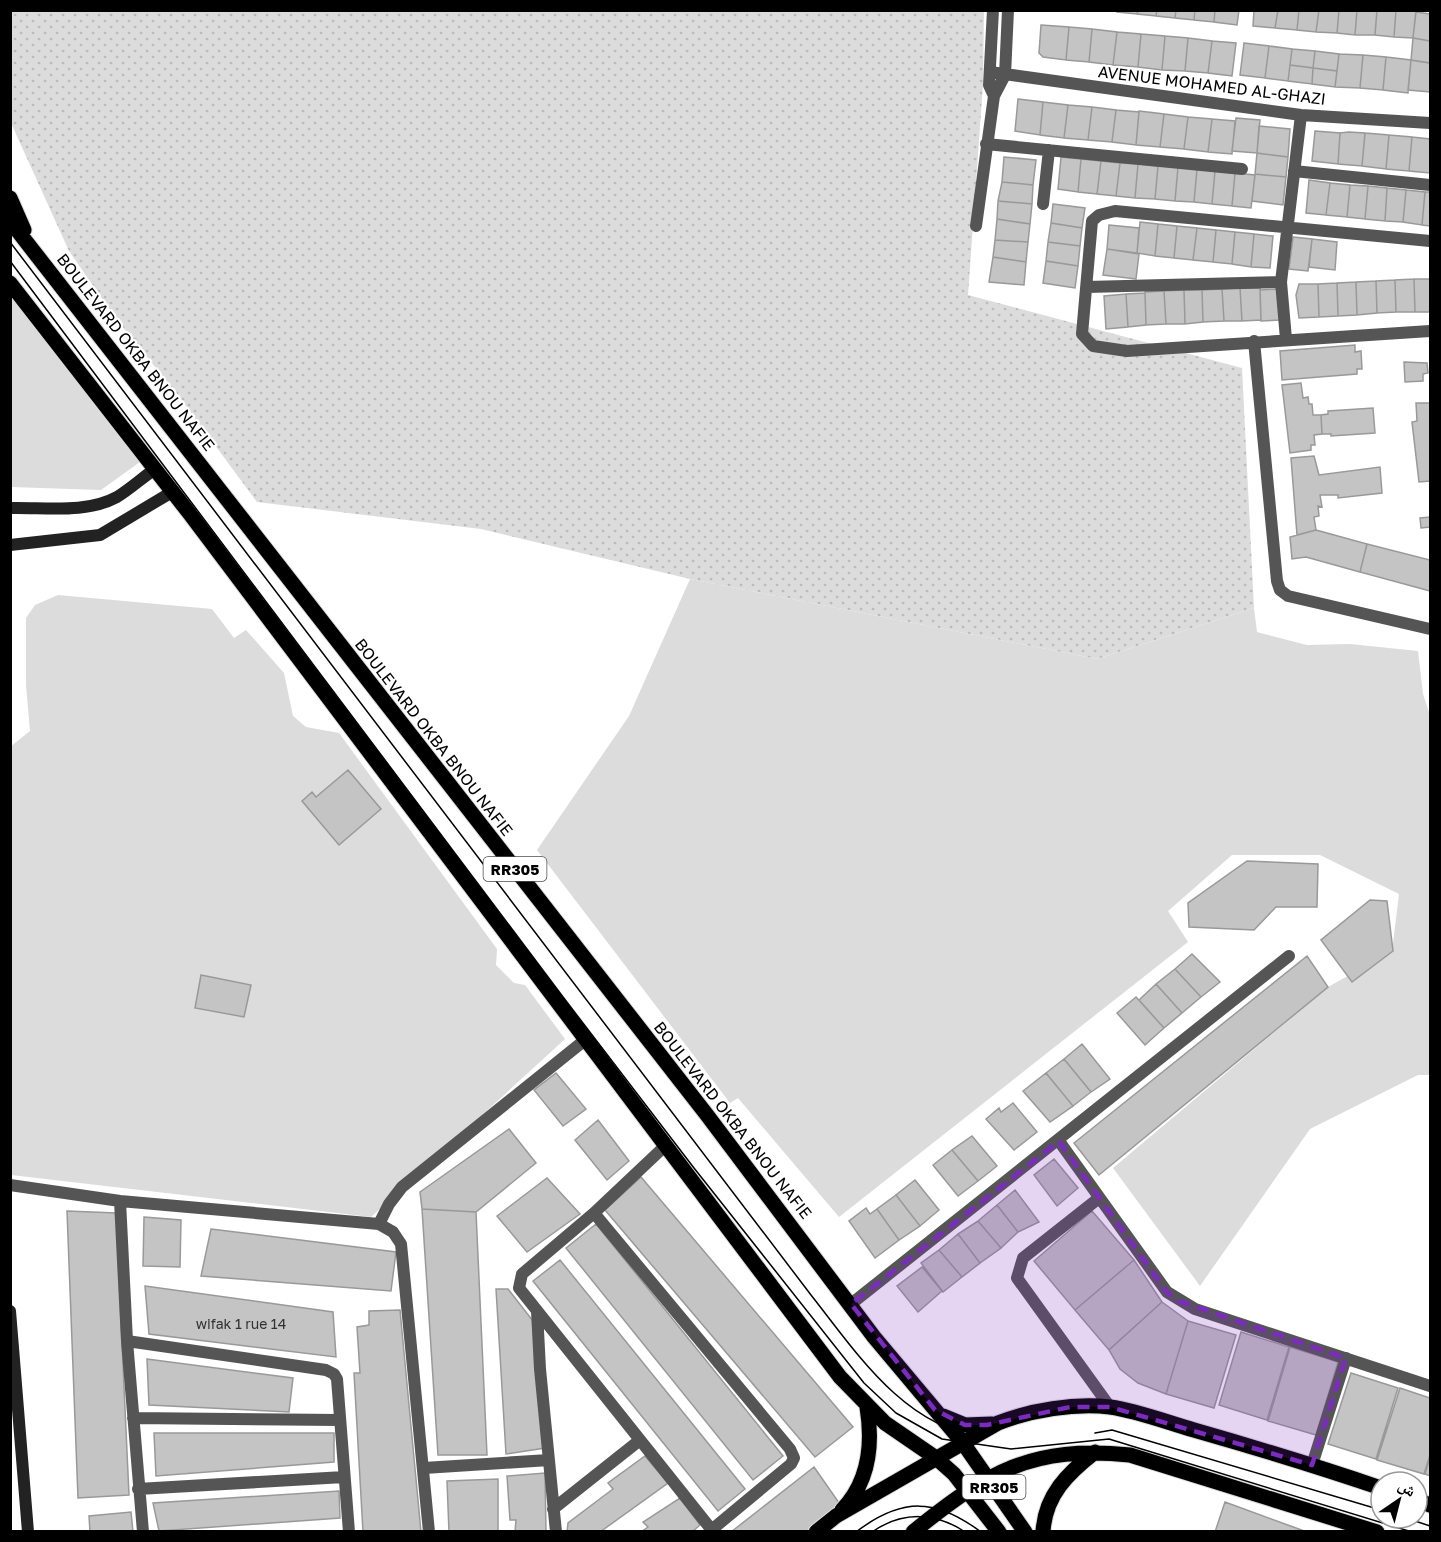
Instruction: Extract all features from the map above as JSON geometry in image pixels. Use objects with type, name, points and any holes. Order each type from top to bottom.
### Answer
[{"type":"main road","points":[[10,198],[34,252]]},
{"type":"main road","name":"BOULEVARD OKBA BNOU NAFIE","points":[[10,221],[177,431],[295,589],[707,1115],[851,1304],[963,1443],[1025,1532]]},
{"type":"main road","name":"RR305","points":[[10,283],[155,469],[665,1146],[709,1200],[840,1377],[867,1407],[903,1437],[936,1458],[969,1491],[999,1532]]},
{"type":"main road","points":[[836,1516],[848,1503],[866,1467],[870,1447],[867,1407]]},
{"type":"main road","points":[[816,1532],[836,1516],[998,1423],[1016,1416],[1070,1407],[1110,1407],[1312,1465],[1369,1484]]},
{"type":"main road","points":[[935,1410],[965,1425],[998,1423]]},
{"type":"main road","points":[[1044,1532],[1044,1518],[1061,1481],[1096,1452]]},
{"type":"main road","points":[[913,1532],[987,1477],[1014,1464],[1046,1457],[1096,1452],[1130,1455],[1377,1532]]},
{"type":"street","points":[[993,10],[989,85],[994,96]]},
{"type":"street","points":[[976,226],[994,96],[1005,75],[1008,10]]},
{"type":"street","name":"AVENUE MOHAMED AL-GHAZI","points":[[990,72],[1300,115],[1431,123]]},
{"type":"street","points":[[1286,339],[1281,282],[1300,115]]},
{"type":"street","points":[[986,144],[1242,169]]},
{"type":"street","points":[[1043,204],[1049,150]]},
{"type":"street","points":[[1294,171],[1431,185]]},
{"type":"street","points":[[1431,241],[1287,226],[1105,212],[1092,221],[1082,333],[1093,346],[1127,351],[1431,331]]},
{"type":"street","points":[[1087,287],[1281,282]]},
{"type":"street","points":[[1254,341],[1277,581],[1280,590],[1288,596],[1431,629]]},
{"type":"street","points":[[10,508],[80,507],[101,504],[117,496],[155,469]]},
{"type":"street","points":[[10,545],[100,535],[172,492]]},
{"type":"street","points":[[851,1304],[1289,956]]},
{"type":"street","points":[[379,1224],[402,1187],[585,1040]]},
{"type":"street","points":[[1059,1141],[1167,1292],[1179,1301],[1195,1309],[1431,1386]]},
{"type":"street","points":[[594,1213],[790,1449],[794,1458],[791,1464],[710,1530],[519,1288],[522,1274],[594,1213],[665,1146]]},
{"type":"street","points":[[10,1185],[120,1201],[379,1224],[393,1232],[400,1244],[429,1532]]},
{"type":"street","points":[[1099,1198],[1023,1258],[1017,1278],[1110,1407]]},
{"type":"street","points":[[120,1201],[127,1341],[143,1532]]},
{"type":"street","points":[[10,1311],[14,1413],[28,1532]]},
{"type":"street","points":[[537,1311],[540,1369],[556,1532]]},
{"type":"street","points":[[127,1341],[326,1370],[337,1379],[349,1532]]},
{"type":"street","points":[[1312,1465],[1346,1358]]},
{"type":"street","points":[[133,1418],[340,1420]]},
{"type":"street","points":[[554,1509],[640,1440]]},
{"type":"street","points":[[424,1468],[549,1460]]},
{"type":"street","points":[[138,1489],[344,1477]]},
{"type":"highlighted area","points":[[1059,1141],[1167,1292],[1179,1301],[1346,1358],[1312,1465],[1110,1407],[1070,1407],[987,1425],[965,1425],[935,1410],[851,1304]]},
{"type":"shaded area","points":[[10,11],[984,11],[983,85],[968,295],[1242,368],[1254,608],[1097,659],[690,579],[481,529],[257,502],[178,395],[117,320],[69,251],[11,123]]},
{"type":"shaded area","points":[[10,296],[140,462],[101,490],[11,487]]},
{"type":"shaded area","points":[[690,579],[1097,659],[1254,608],[1257,632],[1307,645],[1350,644],[1418,651],[1423,694],[1430,715],[1430,1075],[1418,1075],[1310,1129],[1200,1286],[1113,1168],[1328,987],[1392,951],[1399,894],[1320,855],[1232,855],[1168,911],[1188,942],[839,1217],[738,1098],[730,1103],[537,850],[629,716]]},
{"type":"shaded area","points":[[58,595],[212,609],[234,638],[246,630],[284,673],[293,716],[306,727],[339,733],[497,949],[496,965],[514,983],[525,985],[565,1039],[371,1217],[11,1175],[10,747],[30,731],[26,685],[26,618],[35,605]]},
{"type":"building","points":[[1117,10],[1138,10],[1137,14],[1117,12]]},
{"type":"building","points":[[1138,10],[1157,10],[1156,16],[1137,14]]},
{"type":"building","points":[[1157,10],[1176,10],[1175,18],[1156,16]]},
{"type":"building","points":[[1176,10],[1195,10],[1194,20],[1175,18]]},
{"type":"building","points":[[1195,10],[1215,10],[1214,22],[1194,20]]},
{"type":"building","points":[[1215,10],[1239,10],[1237,25],[1214,22]]},
{"type":"building","points":[[1254,10],[1278,10],[1275,28],[1253,26]]},
{"type":"building","points":[[1278,10],[1299,10],[1297,30],[1275,28]]},
{"type":"building","points":[[1299,10],[1319,10],[1316,32],[1297,30]]},
{"type":"building","points":[[1319,10],[1339,10],[1337,33],[1316,32]]},
{"type":"building","points":[[1339,10],[1357,10],[1355,35],[1337,33]]},
{"type":"building","points":[[1357,10],[1377,10],[1375,35],[1355,35]]},
{"type":"building","points":[[1377,10],[1396,10],[1394,37],[1375,35]]},
{"type":"building","points":[[1396,10],[1416,10],[1413,38],[1394,37]]},
{"type":"building","points":[[1416,12],[1430,14],[1430,41],[1413,38]]},
{"type":"building","points":[[1041,25],[1069,27],[1066,60],[1043,57],[1039,53]]},
{"type":"building","points":[[1069,27],[1092,29],[1089,62],[1066,60]]},
{"type":"building","points":[[1092,29],[1117,32],[1113,65],[1089,62]]},
{"type":"building","points":[[1117,32],[1141,34],[1138,67],[1113,65]]},
{"type":"building","points":[[1141,34],[1165,36],[1162,70],[1138,67]]},
{"type":"building","points":[[1165,36],[1188,38],[1185,71],[1162,70]]},
{"type":"building","points":[[1188,38],[1212,41],[1208,73],[1185,71]]},
{"type":"building","points":[[1413,38],[1430,41],[1430,63],[1411,60]]},
{"type":"building","points":[[1212,41],[1236,43],[1232,76],[1208,73]]},
{"type":"building","points":[[1244,43],[1269,46],[1265,78],[1240,75]]},
{"type":"building","points":[[1269,46],[1292,49],[1288,81],[1265,78]]},
{"type":"building","points":[[1292,49],[1315,51],[1313,68],[1290,65]]},
{"type":"building","points":[[1315,51],[1339,54],[1337,71],[1313,68]]},
{"type":"building","points":[[1339,54],[1363,55],[1360,88],[1335,87]]},
{"type":"building","points":[[1363,55],[1386,57],[1383,90],[1360,88]]},
{"type":"building","points":[[1386,57],[1411,60],[1408,93],[1383,90]]},
{"type":"building","points":[[1411,60],[1430,63],[1430,92],[1408,90]]},
{"type":"building","points":[[1290,65],[1313,68],[1312,84],[1288,81]]},
{"type":"building","points":[[1313,68],[1337,71],[1335,87],[1312,84]]},
{"type":"building","points":[[1018,99],[1043,102],[1040,135],[1015,131]]},
{"type":"building","points":[[1043,102],[1068,105],[1064,138],[1040,135]]},
{"type":"building","points":[[1068,105],[1092,107],[1088,140],[1064,138]]},
{"type":"building","points":[[1092,107],[1116,110],[1112,142],[1088,140]]},
{"type":"building","points":[[1116,110],[1139,112],[1136,145],[1112,142]]},
{"type":"building","points":[[1139,111],[1164,114],[1160,147],[1136,145]]},
{"type":"building","points":[[1164,114],[1188,117],[1184,149],[1160,147]]},
{"type":"building","points":[[1188,117],[1212,119],[1208,152],[1184,149]]},
{"type":"building","points":[[1236,118],[1260,120],[1257,153],[1232,151]]},
{"type":"building","points":[[1212,119],[1235,121],[1232,154],[1208,152]]},
{"type":"building","points":[[1259,126],[1290,129],[1288,157],[1257,153]]},
{"type":"building","points":[[1315,131],[1340,133],[1338,164],[1312,161]]},
{"type":"building","points":[[1340,133],[1365,133],[1362,166],[1338,164]]},
{"type":"building","points":[[1365,133],[1389,135],[1386,169],[1362,166]]},
{"type":"building","points":[[1389,135],[1412,137],[1409,171],[1386,169]]},
{"type":"building","points":[[1412,137],[1430,139],[1430,173],[1409,171]]},
{"type":"building","points":[[1257,153],[1288,157],[1286,177],[1255,174]]},
{"type":"building","points":[[1004,157],[1036,160],[1033,185],[1002,182]]},
{"type":"building","points":[[1061,157],[1081,159],[1078,192],[1058,189]]},
{"type":"building","points":[[1081,159],[1101,161],[1097,194],[1078,192]]},
{"type":"building","points":[[1101,161],[1120,163],[1116,196],[1097,194]]},
{"type":"building","points":[[1120,163],[1138,164],[1135,198],[1116,196]]},
{"type":"building","points":[[1138,164],[1158,166],[1155,199],[1135,198]]},
{"type":"building","points":[[1158,166],[1178,167],[1175,201],[1155,199]]},
{"type":"building","points":[[1178,167],[1197,169],[1194,202],[1175,201]]},
{"type":"building","points":[[1197,169],[1215,171],[1212,204],[1194,202]]},
{"type":"building","points":[[1215,171],[1235,173],[1232,206],[1212,204]]},
{"type":"building","points":[[1235,173],[1255,175],[1251,208],[1232,206]]},
{"type":"building","points":[[1255,174],[1286,177],[1283,205],[1252,201]]},
{"type":"building","points":[[1309,180],[1330,183],[1326,215],[1306,213]]},
{"type":"building","points":[[1002,182],[1033,185],[1032,204],[998,201]]},
{"type":"building","points":[[1330,183],[1350,185],[1347,217],[1326,215]]},
{"type":"building","points":[[1350,185],[1368,186],[1365,219],[1347,217]]},
{"type":"building","points":[[1368,186],[1387,188],[1385,221],[1365,219]]},
{"type":"building","points":[[1387,188],[1406,190],[1403,222],[1385,221]]},
{"type":"building","points":[[1406,190],[1425,192],[1422,225],[1403,222]]},
{"type":"building","points":[[1425,192],[1430,192],[1430,226],[1422,225]]},
{"type":"building","points":[[998,201],[1032,204],[1030,224],[997,219]]},
{"type":"building","points":[[1053,204],[1085,208],[1082,228],[1051,223]]},
{"type":"building","points":[[997,219],[1030,224],[1028,242],[995,240]]},
{"type":"building","points":[[1140,222],[1158,224],[1155,256],[1137,253]]},
{"type":"building","points":[[1051,223],[1082,228],[1080,246],[1048,242]]},
{"type":"building","points":[[1158,224],[1177,226],[1174,258],[1155,256]]},
{"type":"building","points":[[1109,225],[1139,228],[1137,253],[1107,249]]},
{"type":"building","points":[[1177,226],[1197,228],[1193,260],[1174,258]]},
{"type":"building","points":[[1197,228],[1216,230],[1213,262],[1193,260]]},
{"type":"building","points":[[1216,230],[1235,232],[1232,264],[1213,262]]},
{"type":"building","points":[[1235,232],[1254,234],[1251,267],[1232,264]]},
{"type":"building","points":[[1254,234],[1273,236],[1270,268],[1251,267]]},
{"type":"building","points":[[1293,237],[1312,239],[1308,271],[1289,269]]},
{"type":"building","points":[[1312,239],[1337,242],[1335,270],[1309,267]]},
{"type":"building","points":[[995,240],[1028,242],[1026,262],[993,257]]},
{"type":"building","points":[[1048,242],[1080,246],[1078,266],[1046,261]]},
{"type":"building","points":[[1107,249],[1139,254],[1136,279],[1103,275]]},
{"type":"building","points":[[993,257],[1026,262],[1024,285],[989,282]]},
{"type":"building","points":[[1046,261],[1078,266],[1075,288],[1043,283]]},
{"type":"building","points":[[1414,279],[1430,279],[1430,312],[1415,312]]},
{"type":"building","points":[[1414,279],[1415,312],[1396,312],[1395,280]]},
{"type":"building","points":[[1395,280],[1396,312],[1377,313],[1376,281]]},
{"type":"building","points":[[1376,281],[1377,313],[1357,315],[1356,282]]},
{"type":"building","points":[[1356,282],[1357,315],[1338,316],[1337,283]]},
{"type":"building","points":[[1337,283],[1338,316],[1319,317],[1318,284]]},
{"type":"building","points":[[1299,284],[1318,284],[1319,317],[1299,318],[1296,295]]},
{"type":"building","points":[[1240,288],[1260,288],[1261,320],[1242,321]]},
{"type":"building","points":[[1240,288],[1242,321],[1224,321],[1222,289]]},
{"type":"building","points":[[1222,289],[1224,321],[1203,322],[1202,290]]},
{"type":"building","points":[[1278,289],[1280,320],[1261,321],[1260,290]]},
{"type":"building","points":[[1184,290],[1202,290],[1203,322],[1185,324]]},
{"type":"building","points":[[1184,290],[1185,324],[1166,324],[1164,291]]},
{"type":"building","points":[[1164,291],[1166,324],[1146,325],[1145,292]]},
{"type":"building","points":[[1145,293],[1146,325],[1128,327],[1126,294]]},
{"type":"building","points":[[1126,294],[1128,327],[1106,329],[1104,296]]},
{"type":"building","points":[[1355,345],[1355,352],[1361,351],[1362,369],[1357,369],[1357,374],[1282,380],[1280,351]]},
{"type":"building","points":[[1404,362],[1427,363],[1428,373],[1423,374],[1423,381],[1405,382]]},
{"type":"building","points":[[1301,383],[1303,398],[1308,397],[1309,404],[1312,404],[1313,415],[1321,415],[1322,434],[1314,435],[1315,445],[1311,445],[1311,450],[1290,453],[1282,385]]},
{"type":"building","points":[[1416,403],[1430,403],[1430,481],[1419,482],[1412,422],[1417,421]]},
{"type":"building","points":[[1373,408],[1375,433],[1331,436],[1331,434],[1322,434],[1321,415],[1328,414],[1328,411]]},
{"type":"building","points":[[1314,456],[1319,475],[1380,467],[1382,493],[1338,498],[1338,495],[1320,495],[1322,507],[1318,506],[1319,516],[1314,517],[1316,530],[1297,535],[1291,458]]},
{"type":"building","points":[[1430,517],[1430,527],[1421,528],[1420,518]]},
{"type":"building","points":[[1316,530],[1367,544],[1360,572],[1306,557],[1292,559],[1290,537]]},
{"type":"building","points":[[1367,544],[1430,560],[1430,591],[1360,572]]},
{"type":"building","points":[[348,770],[381,809],[339,845],[302,801],[312,792],[316,797]]},
{"type":"building","points":[[1247,861],[1318,864],[1317,907],[1276,907],[1254,930],[1189,927],[1188,903]]},
{"type":"building","points":[[1370,900],[1387,901],[1393,951],[1352,982],[1321,940]]},
{"type":"building","points":[[1192,954],[1220,982],[1201,997],[1175,969]]},
{"type":"building","points":[[1307,956],[1328,987],[1099,1175],[1074,1143]]},
{"type":"building","points":[[1175,969],[1201,997],[1182,1013],[1156,984]]},
{"type":"building","points":[[201,975],[251,985],[244,1017],[195,1008]]},
{"type":"building","points":[[1156,984],[1182,1013],[1164,1028],[1139,1000]]},
{"type":"building","points":[[1136,997],[1164,1028],[1145,1045],[1117,1013]]},
{"type":"building","points":[[1082,1044],[1110,1079],[1091,1092],[1064,1059]]},
{"type":"building","points":[[1064,1059],[1091,1092],[1073,1106],[1046,1073]]},
{"type":"building","points":[[556,1073],[586,1109],[563,1126],[534,1090]]},
{"type":"building","points":[[1046,1073],[1073,1106],[1050,1122],[1023,1091]]},
{"type":"building","points":[[1013,1103],[1037,1132],[1014,1150],[986,1119],[999,1108],[1001,1112]]},
{"type":"building","points":[[598,1120],[629,1161],[607,1180],[575,1140]]},
{"type":"building","points":[[509,1129],[536,1163],[476,1212],[422,1209],[420,1192]]},
{"type":"building","points":[[972,1136],[997,1166],[978,1181],[952,1150]]},
{"type":"building","points":[[952,1150],[978,1181],[958,1196],[933,1165]]},
{"type":"building","points":[[1054,1159],[1078,1188],[1057,1206],[1034,1175]]},
{"type":"building","points":[[641,1177],[853,1427],[815,1457],[605,1210]]},
{"type":"building","points":[[547,1178],[580,1214],[527,1252],[497,1216]]},
{"type":"building","points":[[915,1180],[939,1210],[920,1226],[896,1195]]},
{"type":"building","points":[[1015,1190],[1039,1222],[1018,1232],[997,1205]]},
{"type":"building","points":[[896,1195],[920,1226],[899,1240],[877,1209]]},
{"type":"building","points":[[997,1205],[1018,1232],[1001,1248],[978,1221]]},
{"type":"building","points":[[866,1208],[870,1214],[877,1209],[899,1240],[875,1258],[849,1221]]},
{"type":"building","points":[[422,1209],[476,1212],[487,1455],[438,1455]]},
{"type":"building","points":[[67,1211],[116,1213],[129,1495],[78,1498]]},
{"type":"building","points":[[1092,1211],[1134,1260],[1075,1310],[1034,1261]]},
{"type":"building","points":[[144,1217],[181,1220],[180,1267],[143,1266]]},
{"type":"building","points":[[978,1221],[1001,1248],[980,1263],[958,1234]]},
{"type":"building","points":[[596,1224],[783,1456],[753,1480],[566,1248]]},
{"type":"building","points":[[211,1229],[396,1252],[391,1291],[201,1276]]},
{"type":"building","points":[[958,1234],[980,1263],[962,1277],[939,1250]]},
{"type":"building","points":[[939,1250],[962,1277],[943,1292],[921,1263]]},
{"type":"building","points":[[560,1260],[745,1489],[718,1511],[533,1281]]},
{"type":"building","points":[[1134,1260],[1162,1302],[1109,1350],[1075,1310]]},
{"type":"building","points":[[922,1267],[942,1291],[918,1312],[897,1286]]},
{"type":"building","points":[[145,1286],[333,1312],[336,1357],[149,1334]]},
{"type":"building","points":[[496,1289],[508,1289],[533,1321],[545,1448],[506,1454]]},
{"type":"building","points":[[1162,1302],[1188,1321],[1166,1394],[1138,1383],[1120,1369],[1109,1350]]},
{"type":"building","points":[[400,1310],[421,1532],[363,1532],[354,1373],[360,1373],[357,1327],[369,1325],[369,1311]]},
{"type":"building","points":[[1188,1321],[1236,1335],[1214,1408],[1166,1394]]},
{"type":"building","points":[[1241,1332],[1289,1347],[1267,1420],[1219,1405]]},
{"type":"building","points":[[1290,1347],[1338,1362],[1316,1435],[1268,1421]]},
{"type":"building","points":[[147,1359],[293,1378],[289,1412],[149,1405]]},
{"type":"building","points":[[1351,1373],[1398,1388],[1376,1459],[1328,1444]]},
{"type":"building","points":[[1400,1388],[1430,1398],[1430,1455],[1425,1470],[1411,1470],[1377,1460]]},
{"type":"building","points":[[154,1433],[334,1433],[334,1462],[156,1476]]},
{"type":"building","points":[[645,1456],[668,1483],[600,1532],[567,1532],[568,1523],[613,1489],[608,1483]]},
{"type":"building","points":[[1430,1457],[1430,1476],[1429,1470],[1426,1470]]},
{"type":"building","points":[[814,1467],[842,1507],[808,1532],[731,1532]]},
{"type":"building","points":[[545,1473],[546,1532],[515,1532],[516,1520],[510,1520],[507,1476]]},
{"type":"building","points":[[498,1479],[498,1532],[449,1532],[447,1481]]},
{"type":"building","points":[[339,1491],[340,1518],[159,1531],[153,1503]]},
{"type":"building","points":[[680,1498],[700,1525],[692,1532],[641,1532],[648,1527],[643,1522]]},
{"type":"building","points":[[1225,1502],[1307,1532],[1215,1532]]},
{"type":"building","points":[[131,1512],[133,1532],[90,1532],[89,1516]]},
{"type":"tram line","points":[[10,242],[846,1340],[884,1384],[905,1403],[929,1419],[954,1430],[982,1437]]},
{"type":"tram line","points":[[10,261],[694,1168],[864,1383],[896,1413],[942,1439],[1011,1449],[1109,1439],[1412,1532]]},
{"type":"tram line","points":[[1095,1433],[1112,1430],[1369,1506]]},
{"type":"tram line","points":[[856,1532],[889,1512],[919,1506],[949,1513],[981,1532]]},
{"type":"tram line","points":[[872,1532],[883,1525],[907,1517],[931,1518],[954,1525],[965,1532]]}]
